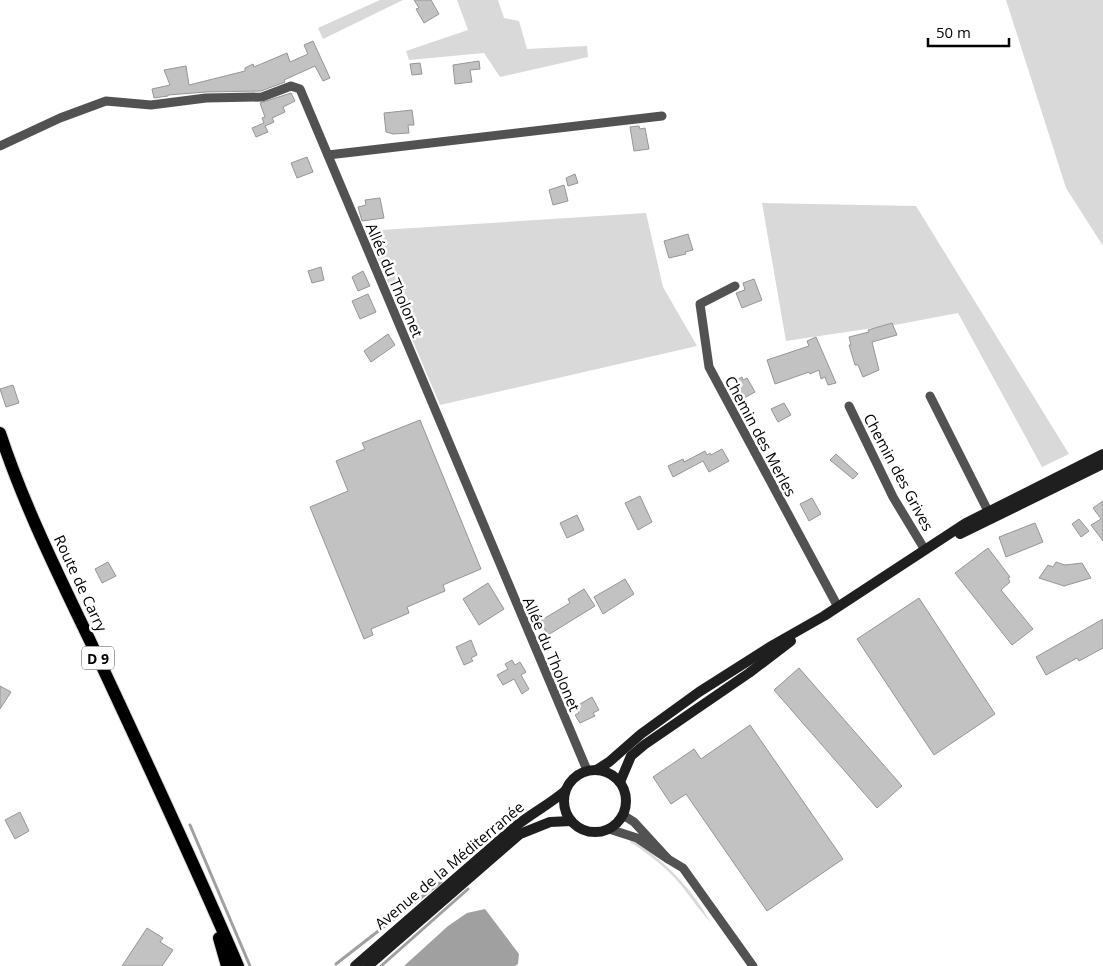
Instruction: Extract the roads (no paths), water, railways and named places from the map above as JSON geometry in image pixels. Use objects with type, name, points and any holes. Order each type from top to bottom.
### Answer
[{"type":"main road","name":"Route de Carry","points":[[0,434],[40,534],[202,881],[238,966]]},
{"type":"main road","points":[[593,770],[608,772],[620,782],[626,795],[623,815],[609,829],[599,832],[588,832],[578,828],[570,821],[565,812],[563,801],[565,791],[578,774],[593,770],[609,762],[641,734],[699,692],[773,645],[824,616],[966,523],[1103,454]]},
{"type":"main road","points":[[925,550],[1103,464]]},
{"type":"main road","points":[[620,782],[631,756],[644,745],[749,673],[824,616]]},
{"type":"main road","name":"Avenue de la Méditerranée","points":[[355,966],[531,813],[552,803],[565,791]]},
{"type":"main road","name":"Avenue de la Méditerranée","points":[[368,966],[520,834],[550,822],[570,821]]},
{"type":"main road","name":"Route de Carry","points":[[202,881],[227,966]]},
{"type":"street","name":"Allée du Tholonet","points":[[0,146],[60,118],[106,101],[151,105],[206,98],[262,97],[291,86],[300,89],[593,770]]},
{"type":"street","points":[[328,155],[662,116]]},
{"type":"street","name":"Chemin des Merles","points":[[735,286],[700,304],[709,367],[838,607]]},
{"type":"street","points":[[930,396],[988,511]]},
{"type":"street","name":"Chemin des Grives","points":[[849,406],[893,497],[925,550]]},
{"type":"street","points":[[623,815],[634,822],[668,859]]},
{"type":"street","points":[[609,829],[636,838],[683,868],[753,966]]},
{"type":"waterway","points":[[190,825],[250,966]]},
{"type":"waterway","points":[[336,964],[441,882]]},
{"type":"waterway","points":[[381,966],[468,889]]}]
